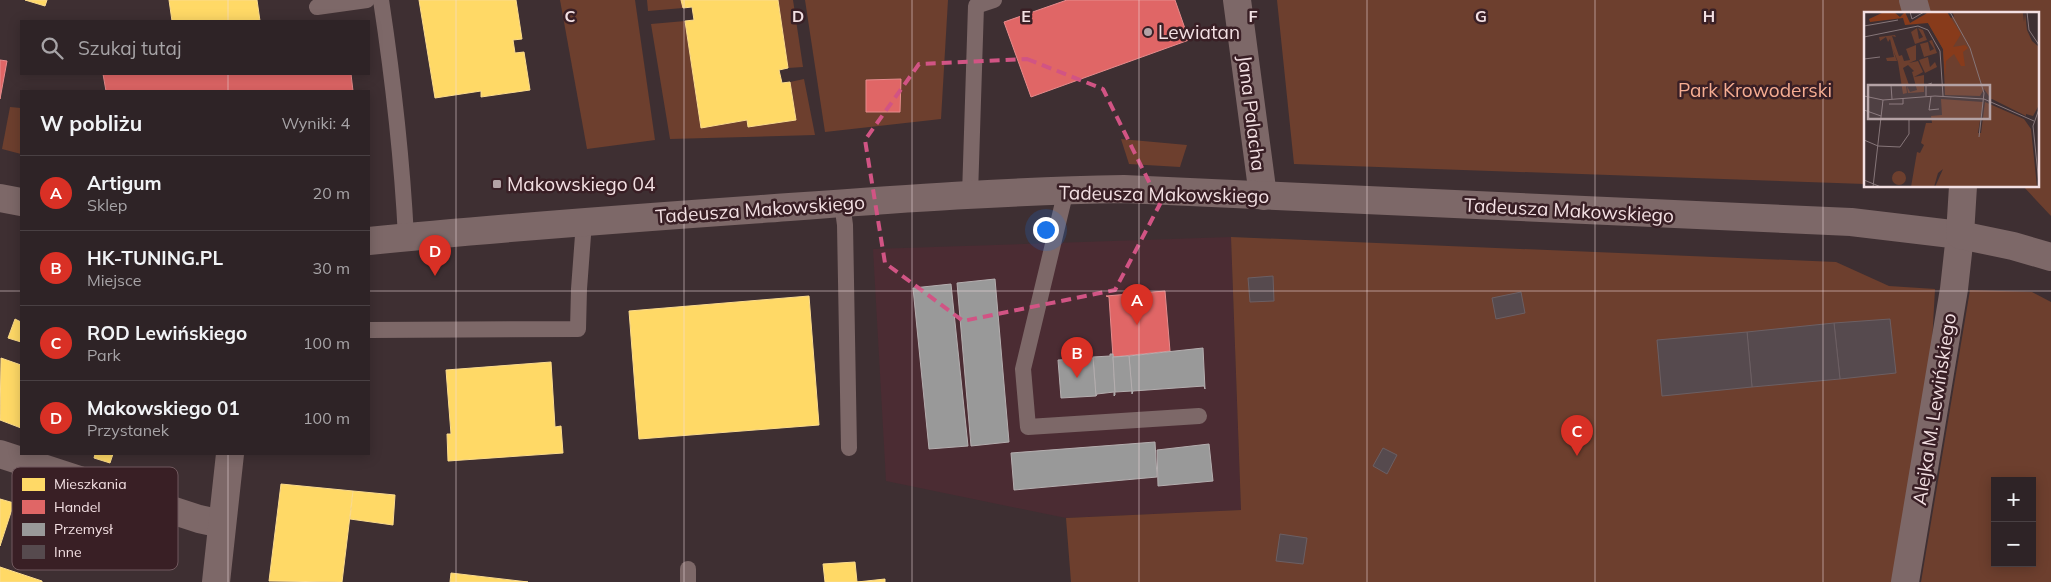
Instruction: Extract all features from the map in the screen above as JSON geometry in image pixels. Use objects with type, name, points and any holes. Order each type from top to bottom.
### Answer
[{"type":"street","name":"Jana Palacha","points":[[1237,0],[1262,196]]},
{"type":"street","points":[[1913,0],[1917,12]]},
{"type":"street","name":"Alejka M. Lewińskiego","points":[[1905,582],[1954,289],[1960,235],[1962,188]]},
{"type":"street","name":"Tadeusza Makowskiego","points":[[370,241],[584,222],[842,203],[1066,190],[1124,189],[1851,222],[1960,235],[2013,246],[2051,257]]},
{"type":"street","points":[[0,198],[20,202]]},
{"type":"street","points":[[0,454],[40,467]]},
{"type":"street","points":[[216,582],[230,455]]},
{"type":"street","points":[[178,512],[222,524]]},
{"type":"lane","points":[[317,7],[367,0]]},
{"type":"lane","points":[[381,0],[395,96],[406,237]]},
{"type":"lane","points":[[970,195],[976,6],[994,0]]},
{"type":"lane","points":[[1066,190],[1023,369],[1028,426],[1199,416]]},
{"type":"lane","points":[[842,203],[845,225],[849,448]]},
{"type":"lane","points":[[370,330],[578,329],[584,222]]},
{"type":"highlighted area","points":[[1027,59],[1103,89],[1160,204],[1115,290],[963,321],[885,263],[865,140],[919,64]]},
{"type":"shaded area","points":[[1231,237],[1241,510],[1066,518],[886,481],[873,249]]},
{"type":"green space","points":[[560,0],[635,0],[655,140],[587,149]]},
{"type":"green space","points":[[647,0],[681,0],[683,8],[648,11]]},
{"type":"green space","points":[[778,0],[793,0],[803,67],[788,68]]},
{"type":"green space","points":[[805,0],[948,0],[941,119],[825,132]]},
{"type":"green space","name":"Park Krowoderski","points":[[1277,0],[2051,0],[2051,216],[2025,188],[2038,188],[2038,12],[1864,12],[1864,184],[1294,164]]},
{"type":"green space","points":[[685,21],[701,127],[747,120],[748,127],[796,120],[790,82],[804,79],[815,135],[670,139],[651,24]]},
{"type":"green space","points":[[10,107],[20,108],[20,154],[2,149]]},
{"type":"green space","points":[[1121,139],[1187,145],[1180,167],[1129,164]]},
{"type":"green space","points":[[1231,237],[1836,262],[1889,286],[1935,289],[1932,343],[1894,582],[1071,582],[1066,518],[1241,510]]},
{"type":"green space","points":[[1970,290],[2032,292],[2051,302],[2051,582],[1921,582]]},
{"type":"building: Mieszkania","points":[[25,0],[47,0],[45,6]]},
{"type":"building: Mieszkania","points":[[169,0],[257,0],[260,20],[172,20]]},
{"type":"building: Mieszkania","points":[[419,0],[516,0],[522,39],[513,40],[515,53],[524,52],[530,90],[481,97],[481,91],[435,98]]},
{"type":"building: Mieszkania","points":[[681,0],[778,0],[788,68],[779,70],[782,83],[790,82],[796,120],[748,127],[747,120],[701,128],[685,21],[694,20],[692,7],[683,8]]},
{"type":"building: Mieszkania","points":[[809,296],[819,425],[639,439],[629,311]]},
{"type":"building: Mieszkania","points":[[15,319],[20,322],[20,342],[8,338]]},
{"type":"building: Mieszkania","points":[[1,358],[20,365],[20,428],[0,420]]},
{"type":"building: Mieszkania","points":[[551,362],[555,427],[561,426],[563,453],[448,461],[447,434],[451,434],[446,370]]},
{"type":"building: Mieszkania","points":[[95,455],[113,455],[110,463],[94,458]]},
{"type":"building: Mieszkania","points":[[281,484],[353,491],[342,582],[269,581]]},
{"type":"building: Mieszkania","points":[[353,491],[395,495],[393,525],[350,519]]},
{"type":"building: Mieszkania","points":[[0,499],[12,502],[12,509],[0,546]]},
{"type":"building: Mieszkania","points":[[855,562],[857,582],[825,582],[823,564]]},
{"type":"building: Mieszkania","points":[[0,567],[42,581],[42,582],[0,582]]},
{"type":"building: Mieszkania","points":[[451,573],[528,582],[450,582]]},
{"type":"building: Mieszkania","points":[[885,579],[885,582],[857,582]]},
{"type":"building: Handel","points":[[1067,0],[1175,0],[1189,40],[1031,97],[1004,22]]},
{"type":"building: Handel","points":[[0,60],[7,61],[0,99]]},
{"type":"building: Handel","points":[[103,75],[351,75],[353,90],[106,90]]},
{"type":"building: Handel","points":[[901,79],[900,112],[866,112],[866,80]]},
{"type":"building: Handel","points":[[1165,291],[1170,351],[1113,357],[1109,297],[1106,296]]},
{"type":"building: Przemysł","points":[[995,279],[1009,442],[971,446],[957,283]]},
{"type":"building: Przemysł","points":[[951,284],[968,446],[929,449],[913,288]]},
{"type":"building: Przemysł","points":[[1203,348],[1205,389],[1204,386],[1133,391],[1132,394],[1129,356]]},
{"type":"building: Przemysł","points":[[1110,354],[1113,354],[1115,395],[1114,392],[1097,394],[1096,396],[1093,357],[1110,356]]},
{"type":"building: Przemysł","points":[[1129,356],[1132,391],[1115,392],[1113,357]]},
{"type":"building: Przemysł","points":[[1093,358],[1096,396],[1061,398],[1058,360]]},
{"type":"building: Przemysł","points":[[1155,442],[1157,477],[1014,490],[1011,453]]},
{"type":"building: Przemysł","points":[[1209,444],[1213,481],[1158,486],[1157,450]]},
{"type":"building: Inne","points":[[1273,276],[1274,301],[1250,302],[1248,278]]},
{"type":"building: Inne","points":[[1521,292],[1525,313],[1496,319],[1492,298]]},
{"type":"building: Inne","points":[[1890,319],[1896,373],[1840,379],[1834,323]]},
{"type":"building: Inne","points":[[1834,323],[1840,379],[1752,387],[1747,332]]},
{"type":"building: Inne","points":[[1747,332],[1752,387],[1662,396],[1657,340]]},
{"type":"building: Inne","points":[[1383,448],[1397,455],[1387,474],[1373,466]]},
{"type":"building: Inne","points":[[1280,534],[1307,538],[1303,564],[1276,561]]},
{"type":"place","name":"Lewiatan","points":[[1148,32]]},
{"type":"place","name":"Makowskiego 04","points":[[497,184]]},
{"type":"place","name":"Makowskiego 01","points":[[435,276]]},
{"type":"place","name":"Artigum","points":[[1137,325]]},
{"type":"place","name":"HK-TUNING.PL","points":[[1077,378]]},
{"type":"place","name":"ROD Lewińskiego","points":[[1577,456]]}]
